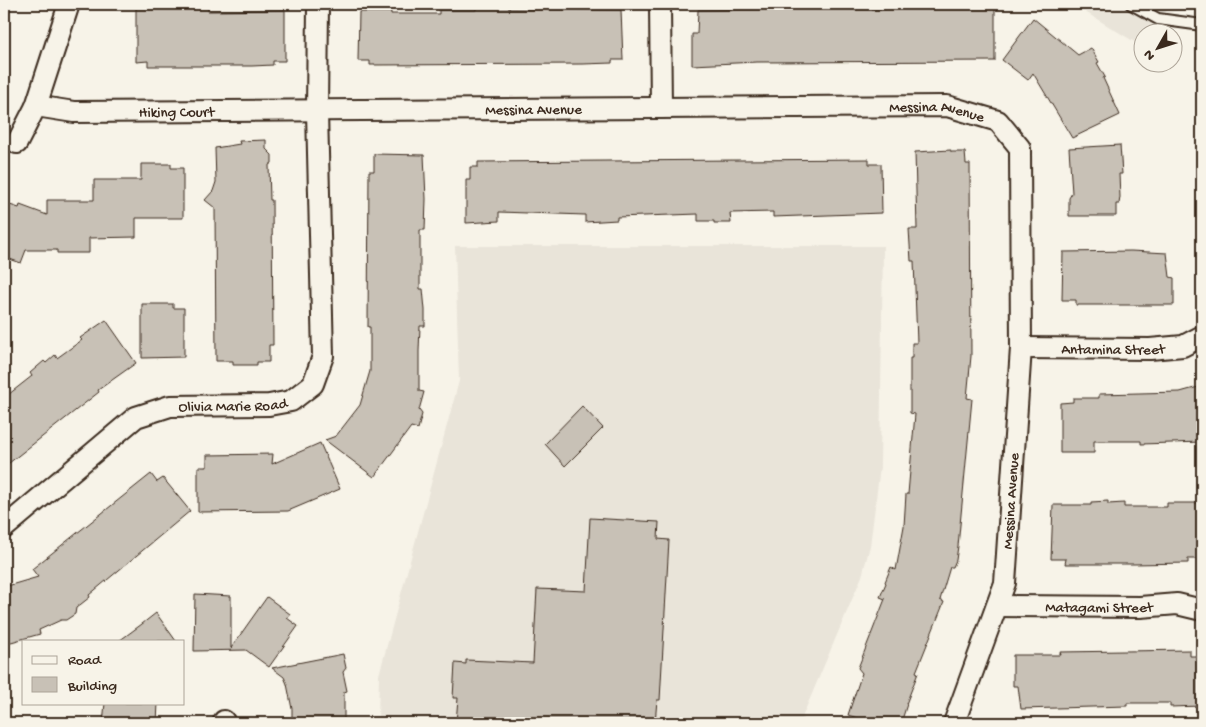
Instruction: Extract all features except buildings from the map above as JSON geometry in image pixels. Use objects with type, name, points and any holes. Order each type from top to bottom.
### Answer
[{"type":"street","points":[[17,143],[36,106],[69,4]]},
{"type":"street","name":"Olivia Marie Road","points":[[4,528],[136,416],[170,406],[269,405],[291,401],[314,384],[323,356],[317,112],[318,4]]},
{"type":"street","points":[[660,4],[661,108]]},
{"type":"street","name":"Hiking Court","points":[[36,106],[74,112],[317,112]]},
{"type":"street","name":"Messina Avenue","points":[[317,112],[947,106],[998,121],[1020,148],[1022,348],[1004,583],[954,723]]},
{"type":"street","name":"Antamina Street","points":[[1022,348],[1150,349],[1183,346],[1202,336]]},
{"type":"street","name":"Matagami Street","points":[[997,606],[1140,607],[1177,604],[1202,610]]},
{"type":"lane","points":[[1131,4],[1158,19],[1202,25]]},
{"type":"shaded area","points":[[1072,4],[1167,4],[1166,22],[1134,22],[1134,42]]},
{"type":"shaded area","points":[[455,246],[883,246],[880,467],[870,546],[862,576],[803,715],[802,723],[378,723],[379,675],[459,381]]}]
